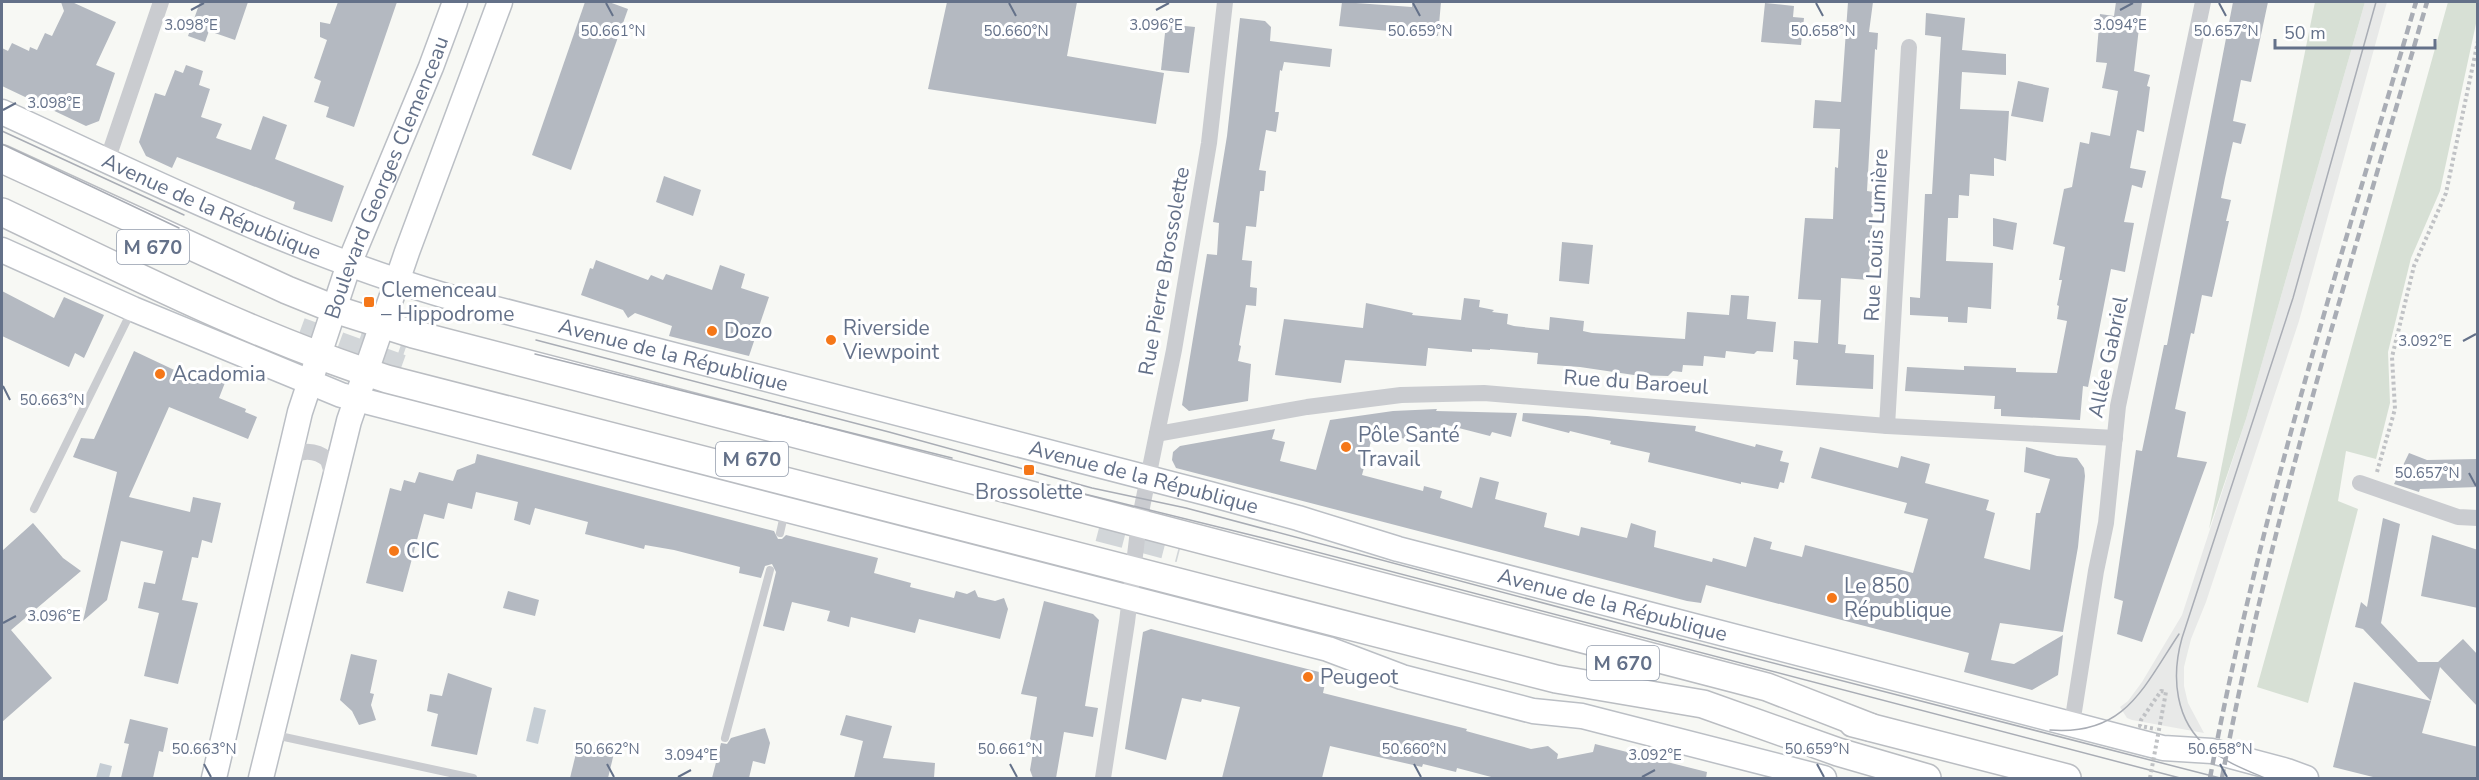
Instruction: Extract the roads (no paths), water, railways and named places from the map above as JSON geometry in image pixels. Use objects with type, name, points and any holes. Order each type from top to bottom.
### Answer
[{"type":"main road","points":[[2,159],[217,259],[334,309],[382,325],[680,406],[1556,679],[1703,704],[1838,752],[1927,778]]},
{"type":"main road","name":"M 670","points":[[2,175],[303,323],[240,306],[2,196]]},
{"type":"main road","points":[[2,212],[226,317],[366,372],[1136,547],[1767,687],[1870,727]]},
{"type":"main road","name":"M 670","points":[[403,359],[1101,538]]},
{"type":"main road","name":"M 670","points":[[1993,778],[1703,704],[1180,557],[1870,727],[2067,778]]},
{"type":"street","points":[[107,161],[161,2]]},
{"type":"street","name":"Boulevard Georges Clemenceau","points":[[310,384],[349,264],[431,67],[455,2]]},
{"type":"street","name":"Boulevard Georges Clemenceau","points":[[356,400],[500,2]]},
{"type":"street","name":"Rue Pierre Brossolette","points":[[1103,778],[1147,480],[1174,350],[1209,142],[1224,2]]},
{"type":"street","name":"Allée Gabriel","points":[[2072,724],[2096,571],[2106,523],[2121,390],[2203,2]]},
{"type":"street","name":"Rue Louis Lumière","points":[[1887,426],[1909,47]]},
{"type":"street","name":"Avenue de la République","points":[[2,112],[243,221],[398,282],[1291,516],[1409,552],[2163,748],[2212,751],[2306,778]]},
{"type":"street","points":[[2,250],[133,309],[310,384],[356,400],[782,522],[1130,599],[1328,649],[1402,677],[1533,711],[1582,716],[1824,778]]},
{"type":"street","points":[[214,778],[287,461],[310,384]]},
{"type":"street","name":"Rue du Baroeul","points":[[1157,434],[1307,407],[1401,395],[1484,393],[1887,426],[2115,438]]},
{"type":"street","points":[[261,778],[334,480],[356,400]]},
{"type":"street","points":[[287,461],[299,453],[317,453],[328,460],[334,480]]},
{"type":"street","points":[[2366,485],[2458,517],[2478,518]]},
{"type":"lane","points":[[34,509],[133,309]]},
{"type":"lane","points":[[725,738],[770,570]]},
{"type":"lane","points":[[271,735],[473,778]]},
{"type":"tunnel","points":[[300,331],[401,368]]},
{"type":"tunnel","points":[[361,335],[405,350]]},
{"type":"tunnel","points":[[1099,528],[1180,549]]},
{"type":"tram line","points":[[2265,778],[2215,753],[2197,737],[2188,725],[2178,698],[2179,653],[2293,298],[2376,2]]},
{"type":"tram line","points":[[2,131],[184,215]]},
{"type":"tram line","points":[[2,144],[179,228]]},
{"type":"tram line","points":[[536,340],[889,432],[1092,488],[1186,508],[1641,629],[2220,778]]},
{"type":"tram line","points":[[535,354],[952,458]]},
{"type":"tram line","points":[[1048,485],[1263,538],[2180,778]]},
{"type":"tram line","points":[[2050,730],[2076,730],[2097,725],[2114,716],[2142,690],[2179,634]]},
{"type":"railway","points":[[2210,778],[2252,582],[2277,484],[2303,387],[2416,2]]},
{"type":"railway","points":[[2222,778],[2264,582],[2289,484],[2427,2]]},
{"type":"place","name":"Clemenceau – Hippodrome","points":[[369,302]]},
{"type":"place","name":"Dozo","points":[[712,331]]},
{"type":"place","name":"Riverside Viewpoint","points":[[831,340]]},
{"type":"place","name":"Acadomia","points":[[160,374]]},
{"type":"place","name":"Pôle Santé Travail","points":[[1346,447]]},
{"type":"place","name":"Brossolette","points":[[1029,470]]},
{"type":"place","name":"CIC","points":[[394,551]]},
{"type":"place","name":"Le 850 République","points":[[1832,598]]},
{"type":"place","name":"Peugeot","points":[[1308,677]]}]
